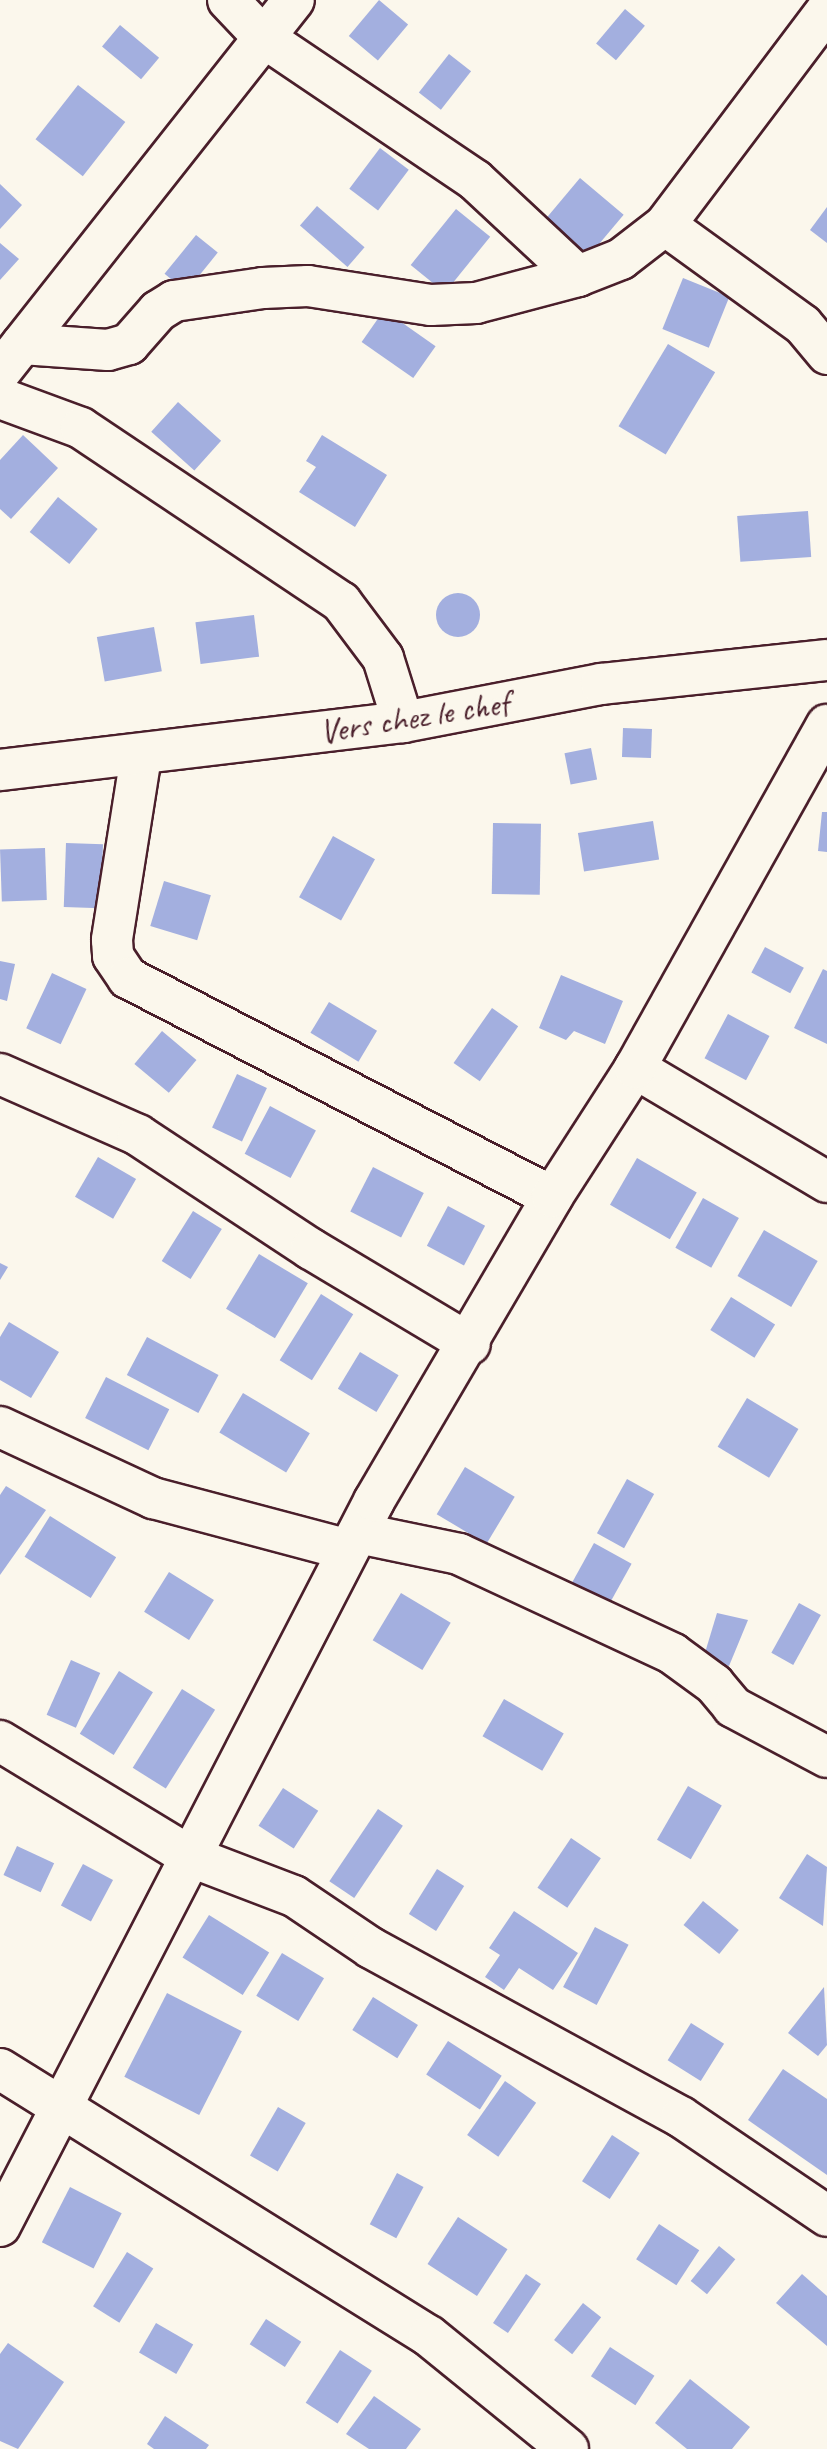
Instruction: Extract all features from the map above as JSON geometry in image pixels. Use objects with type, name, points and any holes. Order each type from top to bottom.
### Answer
[{"type":"street","points":[[228,0],[263,37],[475,180],[578,276]]},
{"type":"street","points":[[11,358],[294,0]]},
{"type":"street","points":[[11,358],[108,350],[129,344],[158,311],[174,301],[263,288],[308,286],[431,305],[476,303],[578,276],[621,259],[665,225],[827,10]]},
{"type":"street","points":[[665,225],[803,325],[827,354]]},
{"type":"street","points":[[0,398],[81,428],[341,602],[383,658],[403,722]]},
{"type":"street","name":"Vers chez le chef","points":[[0,770],[141,756],[403,722],[601,684],[827,660]]},
{"type":"street","points":[[0,2226],[189,1856],[267,1717],[353,1541],[470,1344],[552,1197],[635,1068],[827,725]]},
{"type":"street","points":[[141,756],[112,940],[113,956],[128,978],[552,1197]]},
{"type":"street","points":[[635,1068],[827,1182]]},
{"type":"street","points":[[0,1074],[138,1135],[311,1249],[470,1344]]},
{"type":"street","points":[[0,1427],[153,1498],[353,1541],[459,1554],[673,1654],[714,1684],[733,1707],[827,1757]]},
{"type":"street","points":[[0,1741],[189,1856],[294,1896],[371,1948],[681,2117],[827,2216]]},
{"type":"street","points":[[0,2069],[62,2104],[429,2336],[568,2449]]},
{"type":"building","points":[[379,0],[408,24],[378,60],[349,36]]},
{"type":"building","points":[[625,9],[645,26],[616,60],[596,43]]},
{"type":"building","points":[[120,25],[159,58],[141,79],[102,46]]},
{"type":"building","points":[[449,54],[471,71],[441,110],[419,93]]},
{"type":"building","points":[[78,85],[125,122],[83,176],[36,139]]},
{"type":"building","points":[[380,148],[409,170],[378,210],[349,189]]},
{"type":"building","points":[[580,178],[624,215],[583,263],[540,226]]},
{"type":"building","points":[[0,184],[22,205],[0,229]]},
{"type":"building","points":[[317,206],[365,247],[347,267],[300,226]]},
{"type":"building","points":[[827,207],[827,243],[810,230]]},
{"type":"building","points":[[456,209],[490,237],[445,293],[411,265]]},
{"type":"building","points":[[196,235],[218,253],[186,291],[165,274]]},
{"type":"building","points":[[0,243],[19,259],[0,280]]},
{"type":"building","points":[[683,278],[729,297],[709,348],[662,329]]},
{"type":"building","points":[[384,310],[436,346],[413,378],[362,342]]},
{"type":"building","points":[[668,344],[715,372],[666,455],[619,426]]},
{"type":"building","points":[[178,402],[221,441],[194,471],[151,432]]},
{"type":"building","points":[[23,435],[58,468],[11,519],[0,509],[0,460]]},
{"type":"building","points":[[322,435],[387,475],[355,527],[299,492],[316,467],[306,461]]},
{"type":"building","points":[[58,497],[98,529],[69,564],[30,532]]},
{"type":"building","points":[[808,511],[811,557],[740,562],[737,516]]},
{"type":"building","points":[[458,593],[474,599],[480,615],[474,631],[458,637],[442,631],[436,615],[442,599]]},
{"type":"building","points":[[254,615],[259,657],[201,664],[195,622]]},
{"type":"building","points":[[154,627],[162,671],[105,681],[97,637]]},
{"type":"building","points":[[623,728],[652,729],[651,758],[622,757]]},
{"type":"building","points":[[591,748],[597,779],[571,785],[564,753]]},
{"type":"building","points":[[822,812],[827,812],[827,852],[818,851]]},
{"type":"building","points":[[653,821],[659,860],[584,871],[578,833]]},
{"type":"building","points":[[493,823],[541,824],[540,895],[492,894]]},
{"type":"building","points":[[333,836],[375,859],[341,920],[299,897]]},
{"type":"building","points":[[66,843],[103,844],[101,908],[64,907]]},
{"type":"building","points":[[45,848],[47,900],[2,902],[0,850]]},
{"type":"building","points":[[164,881],[211,895],[197,940],[150,926]]},
{"type":"building","points":[[765,947],[804,968],[790,993],[751,973]]},
{"type":"building","points":[[0,961],[15,964],[7,1001],[0,999]]},
{"type":"building","points":[[823,969],[827,971],[827,1044],[794,1028]]},
{"type":"building","points":[[52,973],[86,989],[61,1044],[26,1028]]},
{"type":"building","points":[[561,975],[623,1001],[605,1044],[574,1031],[566,1040],[539,1028]]},
{"type":"building","points":[[329,1002],[377,1031],[358,1062],[310,1033]]},
{"type":"building","points":[[492,1008],[518,1026],[480,1081],[454,1063]]},
{"type":"building","points":[[728,1014],[769,1036],[746,1080],[705,1058]]},
{"type":"building","points":[[162,1031],[196,1060],[169,1093],[134,1064]]},
{"type":"building","points":[[237,1074],[267,1088],[242,1141],[212,1127]]},
{"type":"building","points":[[270,1106],[316,1130],[291,1178],[245,1154]]},
{"type":"building","points":[[98,1157],[136,1179],[113,1219],[75,1197]]},
{"type":"building","points":[[637,1158],[697,1192],[670,1239],[610,1205]]},
{"type":"building","points":[[373,1167],[424,1193],[401,1237],[350,1212]]},
{"type":"building","points":[[703,1198],[739,1218],[711,1268],[675,1248]]},
{"type":"building","points":[[448,1206],[485,1226],[464,1265],[427,1246]]},
{"type":"building","points":[[193,1211],[222,1229],[191,1279],[162,1261]]},
{"type":"building","points":[[764,1230],[818,1261],[791,1307],[738,1276]]},
{"type":"building","points":[[259,1254],[308,1283],[275,1338],[226,1309]]},
{"type":"building","points":[[0,1263],[8,1267],[0,1280]]},
{"type":"building","points":[[321,1294],[353,1314],[312,1380],[280,1360]]},
{"type":"building","points":[[731,1297],[775,1325],[754,1358],[710,1330]]},
{"type":"building","points":[[9,1322],[59,1352],[31,1398],[0,1380],[0,1337]]},
{"type":"building","points":[[147,1337],[219,1375],[198,1413],[127,1375]]},
{"type":"building","points":[[360,1352],[399,1375],[376,1412],[338,1389]]},
{"type":"building","points":[[106,1377],[169,1409],[148,1450],[85,1418]]},
{"type":"building","points":[[243,1393],[310,1433],[286,1473],[219,1432]]},
{"type":"building","points":[[747,1398],[798,1429],[769,1478],[718,1447]]},
{"type":"building","points":[[465,1467],[515,1497],[486,1544],[437,1514]]},
{"type":"building","points":[[627,1479],[654,1494],[624,1548],[597,1533]]},
{"type":"building","points":[[6,1486],[46,1510],[0,1575],[0,1495]]},
{"type":"building","points":[[50,1516],[116,1557],[91,1598],[25,1557]]},
{"type":"building","points":[[594,1543],[632,1564],[605,1611],[568,1590]]},
{"type":"building","points":[[169,1572],[214,1600],[189,1640],[144,1612]]},
{"type":"building","points":[[401,1593],[451,1623],[422,1670],[373,1640]]},
{"type":"building","points":[[799,1603],[821,1615],[793,1665],[771,1653]]},
{"type":"building","points":[[717,1613],[748,1620],[729,1666],[704,1656]]},
{"type":"building","points":[[71,1660],[100,1673],[76,1728],[47,1715]]},
{"type":"building","points":[[119,1671],[153,1692],[114,1755],[80,1734]]},
{"type":"building","points":[[182,1689],[215,1710],[166,1789],[133,1768]]},
{"type":"building","points":[[504,1699],[564,1734],[542,1771],[482,1736]]},
{"type":"building","points":[[688,1786],[722,1806],[691,1859],[657,1840]]},
{"type":"building","points":[[283,1788],[318,1811],[294,1849],[258,1826]]},
{"type":"building","points":[[378,1809],[403,1826],[354,1898],[329,1881]]},
{"type":"building","points":[[571,1838],[601,1858],[567,1908],[537,1888]]},
{"type":"building","points":[[17,1846],[54,1863],[41,1892],[3,1875]]},
{"type":"building","points":[[807,1854],[827,1867],[823,1926],[779,1898]]},
{"type":"building","points":[[83,1864],[113,1880],[91,1921],[61,1905]]},
{"type":"building","points":[[437,1869],[464,1886],[436,1931],[409,1914]]},
{"type":"building","points":[[703,1901],[739,1930],[719,1954],[683,1925]]},
{"type":"building","points":[[514,1911],[578,1953],[553,1990],[519,1968],[504,1990],[485,1977],[500,1955],[489,1948]]},
{"type":"building","points":[[209,1915],[269,1953],[243,1995],[183,1957]]},
{"type":"building","points":[[595,1927],[629,1945],[597,2005],[563,1987]]},
{"type":"building","points":[[282,1953],[324,1978],[298,2021],[256,1996]]},
{"type":"building","points":[[824,1987],[827,2045],[818,2056],[788,2033]]},
{"type":"building","points":[[167,1993],[242,2031],[199,2115],[124,2077]]},
{"type":"building","points":[[373,1997],[418,2025],[397,2058],[352,2030]]},
{"type":"building","points":[[691,2023],[724,2044],[701,2081],[668,2060]]},
{"type":"building","points":[[448,2041],[502,2076],[480,2109],[426,2075]]},
{"type":"building","points":[[783,2069],[827,2099],[827,2175],[748,2120]]},
{"type":"building","points":[[505,2081],[536,2103],[498,2157],[467,2135]]},
{"type":"building","points":[[278,2107],[306,2123],[278,2171],[250,2155]]},
{"type":"building","points":[[612,2135],[640,2153],[610,2199],[582,2181]]},
{"type":"building","points":[[397,2173],[423,2187],[396,2238],[370,2224]]},
{"type":"building","points":[[70,2187],[122,2213],[94,2269],[42,2242]]},
{"type":"building","points":[[458,2217],[507,2249],[477,2296],[428,2264]]},
{"type":"building","points":[[659,2224],[699,2250],[676,2285],[636,2259]]},
{"type":"building","points":[[719,2246],[735,2259],[707,2294],[691,2281]]},
{"type":"building","points":[[127,2252],[153,2268],[119,2323],[93,2306]]},
{"type":"building","points":[[526,2274],[541,2284],[508,2333],[493,2323]]},
{"type":"building","points":[[802,2274],[827,2296],[827,2346],[776,2303]]},
{"type":"building","points":[[583,2303],[601,2317],[572,2354],[554,2340]]},
{"type":"building","points":[[266,2319],[301,2342],[285,2367],[250,2344]]},
{"type":"building","points":[[156,2323],[193,2344],[176,2374],[139,2352]]},
{"type":"building","points":[[8,2343],[64,2382],[18,2449],[0,2441],[0,2354]]},
{"type":"building","points":[[610,2347],[654,2376],[635,2405],[591,2376]]},
{"type":"building","points":[[340,2350],[372,2371],[338,2424],[306,2403]]},
{"type":"building","points":[[690,2379],[750,2427],[732,2449],[687,2449],[655,2423]]},
{"type":"building","points":[[374,2396],[421,2429],[406,2449],[369,2449],[346,2434]]},
{"type":"building","points":[[165,2416],[209,2445],[206,2449],[154,2449],[147,2444]]}]
